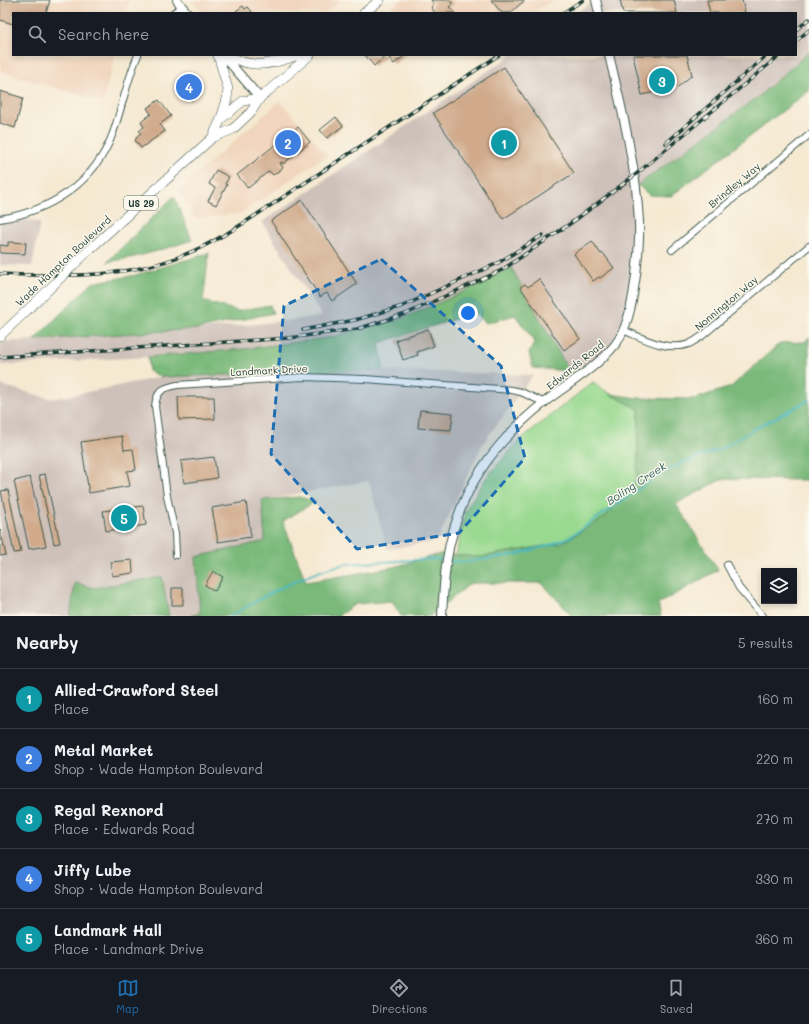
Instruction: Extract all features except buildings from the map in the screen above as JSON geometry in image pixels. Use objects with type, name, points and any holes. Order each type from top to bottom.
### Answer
[{"type":"main road","points":[[365,12],[380,0]]},
{"type":"main road","points":[[596,0],[599,12]]},
{"type":"main road","points":[[180,3],[186,12]]},
{"type":"main road","points":[[218,56],[228,89],[227,99],[221,119]]},
{"type":"main road","points":[[224,56],[260,98]]},
{"type":"main road","points":[[230,56],[249,64],[260,65],[295,56]]},
{"type":"main road","name":"Wade Hampton Boulevard","points":[[0,336],[90,250],[212,138],[233,129],[251,112],[260,98],[309,56]]},
{"type":"main road","name":"Edwards Road","points":[[442,616],[447,558],[458,515],[469,489],[477,476],[486,462],[507,438],[545,402],[604,356],[615,345],[630,312],[634,289],[639,222],[634,170],[609,56]]},
{"type":"main road","name":"Wade Hampton Boulevard","points":[[212,138],[221,119],[243,101],[260,98]]},
{"type":"street","points":[[174,12],[180,3]]},
{"type":"street","points":[[0,219],[35,211],[53,203],[68,194],[91,172],[104,153],[113,134],[138,56]]},
{"type":"street","name":"Brindley Way","points":[[672,250],[809,135]]},
{"type":"street","name":"Nonnington Way","points":[[623,330],[661,345],[677,346],[688,344],[702,336],[809,246]]},
{"type":"street","name":"Landmark Drive","points":[[176,555],[175,533],[166,488],[155,406],[156,397],[164,388],[178,385],[268,378],[302,377],[357,379],[512,390],[545,402]]},
{"type":"street","points":[[727,565],[739,588],[763,616]]},
{"type":"highlighted area","points":[[381,259],[501,366],[525,458],[459,533],[357,549],[271,454],[284,306]]},
{"type":"shaded area","points":[[0,0],[129,0],[126,12],[12,12],[12,56],[115,56],[103,102],[0,71]]},
{"type":"shaded area","points":[[191,0],[342,0],[326,12],[202,12]]},
{"type":"shaded area","points":[[401,0],[554,0],[533,12],[390,12],[389,10]]},
{"type":"shaded area","points":[[596,0],[809,0],[809,52],[759,96],[638,185],[634,289],[610,351],[569,371],[510,267],[461,293],[401,319],[328,338],[244,349],[148,357],[0,365],[0,342],[240,326],[322,316],[262,222],[511,56],[797,56],[797,12],[578,12]]},
{"type":"shaded area","points":[[280,101],[327,155],[241,213],[195,219],[178,190]]},
{"type":"shaded area","points":[[0,214],[40,223],[32,266],[0,265]]},
{"type":"shaded area","points":[[384,370],[533,375],[482,445],[437,541],[387,549],[369,481],[262,500],[265,541],[196,557],[200,613],[190,616],[169,616],[161,577],[94,588],[75,583],[70,616],[0,616],[0,385],[53,399],[161,377]]},
{"type":"green space","points":[[809,52],[809,91],[671,196],[649,195],[638,185],[759,96]]},
{"type":"green space","points":[[174,196],[192,240],[140,256],[107,262]]},
{"type":"green space","points":[[209,253],[203,301],[238,311],[270,305],[273,313],[197,329],[34,340],[92,283],[136,275]]},
{"type":"green space","points":[[511,267],[569,371],[533,368],[529,353],[535,342],[515,315],[486,323],[475,313],[379,343],[384,370],[161,377],[149,371],[148,357],[244,349],[328,338],[401,319],[461,293]]},
{"type":"green space","points":[[809,337],[809,480],[722,479],[676,504],[718,570],[658,604],[661,616],[572,616],[542,583],[471,583],[430,616],[401,616],[392,601],[355,604],[338,616],[190,616],[200,613],[196,557],[265,541],[262,500],[299,497],[316,501],[283,521],[306,582],[394,567],[440,554],[480,557],[562,543],[605,517],[637,478],[639,409],[610,394],[638,398],[694,399],[731,387],[780,343],[805,342]]},
{"type":"green space","points":[[593,382],[610,394],[639,409],[637,478],[605,517],[562,543],[480,557],[456,556],[465,511],[487,477],[522,438]]},
{"type":"green space","points":[[162,577],[169,616],[70,616],[75,583],[94,588]]},
{"type":"waterway","name":"Boling Creek","points":[[450,561],[466,562],[514,555],[550,545],[570,537],[662,473],[682,463],[723,448],[752,430],[809,400]]},
{"type":"waterway","points":[[230,616],[289,584],[316,572],[336,566],[346,564],[434,559],[445,560]]},
{"type":"railway","points":[[565,12],[583,0]]},
{"type":"railway","points":[[797,29],[809,19]]},
{"type":"railway","points":[[797,40],[809,30]]},
{"type":"railway","points":[[0,274],[71,275],[118,272],[164,262],[203,247],[242,224],[497,56]]},
{"type":"railway","points":[[666,143],[766,56]]},
{"type":"railway","points":[[0,357],[289,338],[357,329],[406,314],[502,270],[574,221],[635,175],[779,56]]},
{"type":"railway","points":[[303,330],[355,320],[403,306],[498,263],[543,235]]},
{"type":"place","name":"Regal Rexnord","points":[[662,81]]},
{"type":"place","name":"Jiffy Lube","points":[[189,87]]},
{"type":"place","name":"Metal Market","points":[[288,143]]},
{"type":"place","name":"Allied-Crawford Steel","points":[[504,143]]},
{"type":"place","name":"Landmark Hall","points":[[124,518]]}]
